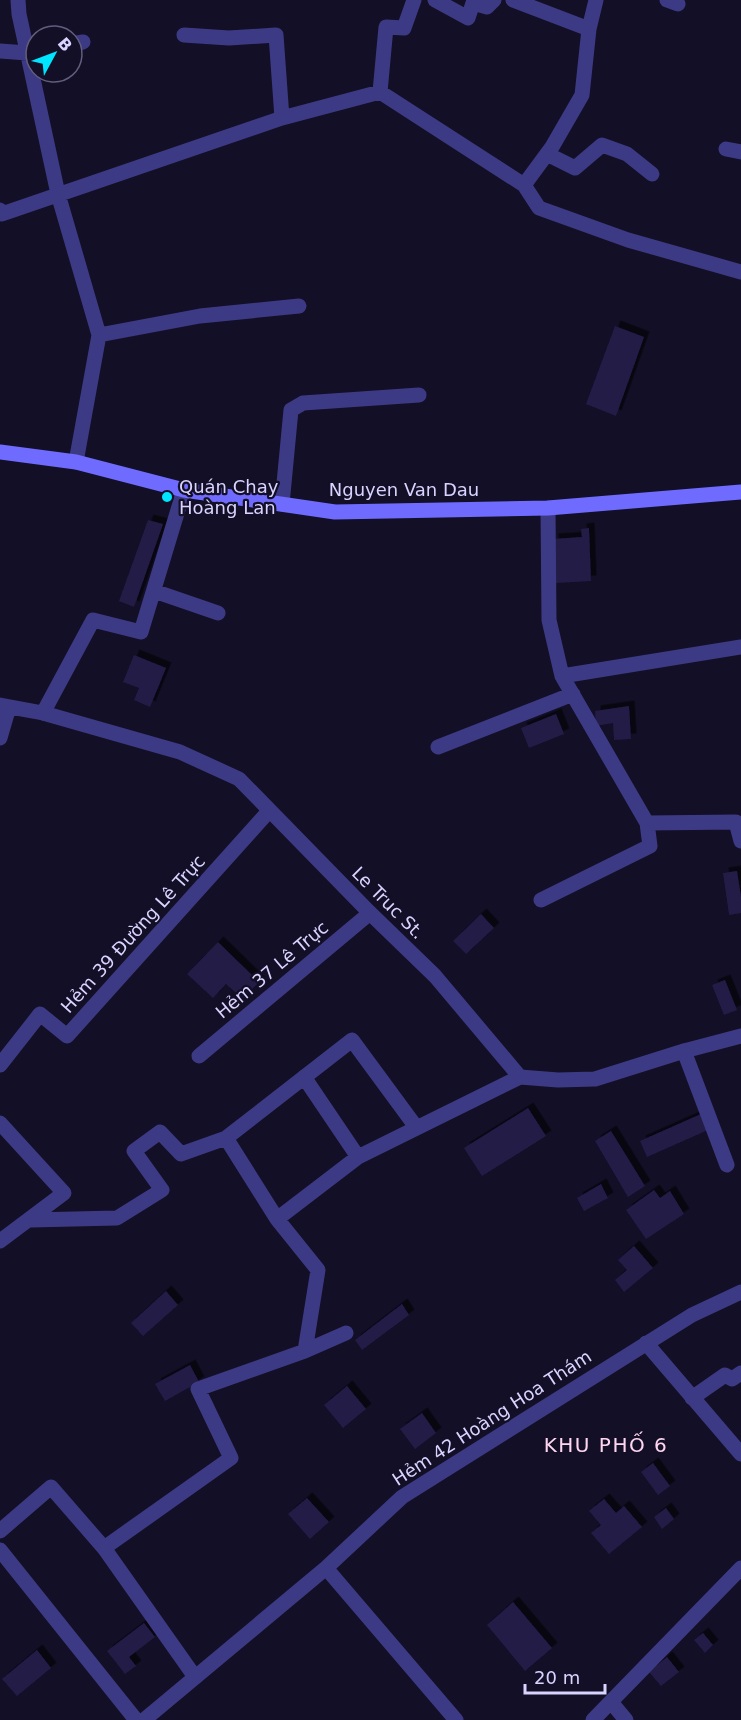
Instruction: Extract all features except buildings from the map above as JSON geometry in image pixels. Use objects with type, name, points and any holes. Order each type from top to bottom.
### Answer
[{"type":"street","points":[[18,0],[24,24]]},
{"type":"street","points":[[380,92],[386,27],[404,28],[414,0]]},
{"type":"street","points":[[435,0],[468,18],[473,3],[488,7],[494,0]]},
{"type":"street","points":[[513,0],[588,28]]},
{"type":"street","points":[[524,184],[547,154],[582,95],[588,28],[596,0]]},
{"type":"street","points":[[184,34],[229,38],[276,35],[282,118]]},
{"type":"street","points":[[0,51],[24,52]]},
{"type":"street","points":[[38,84],[58,194],[99,335],[76,462]]},
{"type":"street","points":[[0,210],[2,214],[282,118],[380,92],[524,184],[538,208],[628,240],[741,272]]},
{"type":"street","points":[[547,154],[575,168],[602,145],[627,154],[652,174]]},
{"type":"street","points":[[99,335],[200,316],[299,306]]},
{"type":"street","points":[[282,504],[291,410],[303,403],[419,395]]},
{"type":"street","name":"Nguyen Van Dau","points":[[0,452],[76,462],[184,490],[335,513],[548,508],[741,492]]},
{"type":"street","points":[[43,713],[93,620],[141,632],[184,490]]},
{"type":"street","points":[[541,900],[650,846],[647,823],[562,676],[549,620],[548,508]]},
{"type":"street","points":[[154,591],[218,612]]},
{"type":"street","points":[[562,676],[741,647]]},
{"type":"street","points":[[438,747],[573,694]]},
{"type":"street","points":[[0,738],[5,706]]},
{"type":"street","name":"Le Truc St.","points":[[5,706],[43,713],[180,752],[239,779],[435,976],[520,1077]]},
{"type":"street","name":"Hẻm 39 Đường Lê Trực","points":[[0,1065],[40,1014],[68,1036],[269,811]]},
{"type":"street","points":[[647,823],[736,822],[741,841]]},
{"type":"street","name":"Hẻm 37 Lê Trực","points":[[199,1056],[370,913]]},
{"type":"street","points":[[277,1220],[358,1156],[520,1077],[558,1080],[595,1079],[741,1036]]},
{"type":"street","points":[[31,1220],[117,1218],[162,1190],[134,1151],[160,1132],[181,1154],[226,1138],[352,1040],[416,1127]]},
{"type":"street","points":[[684,1051],[727,1165]]},
{"type":"street","points":[[304,1077],[358,1156]]},
{"type":"street","points":[[0,1123],[64,1193],[0,1241]]},
{"type":"street","points":[[226,1138],[277,1220],[318,1270],[305,1351]]},
{"type":"street","name":"Hẻm 42 Hoàng Hoa Thám","points":[[144,1720],[326,1568],[402,1497],[692,1315],[741,1292]]},
{"type":"street","points":[[104,1548],[231,1458],[198,1389],[305,1351],[346,1333]]},
{"type":"street","points":[[646,1343],[741,1454]]},
{"type":"street","points":[[692,1398],[725,1375],[732,1379],[741,1373]]},
{"type":"street","points":[[0,1531],[51,1487],[104,1548],[195,1677]]},
{"type":"street","points":[[0,1550],[136,1720]]},
{"type":"street","points":[[326,1568],[456,1720]]},
{"type":"street","points":[[593,1720],[741,1568]]},
{"type":"street","points":[[611,1702],[626,1720]]},
{"type":"place","name":"Quán Chay Hoàng Lan","points":[[167,497]]},
{"type":"district","name":"KHU PHỐ 6","points":[[606,1445]]}]
